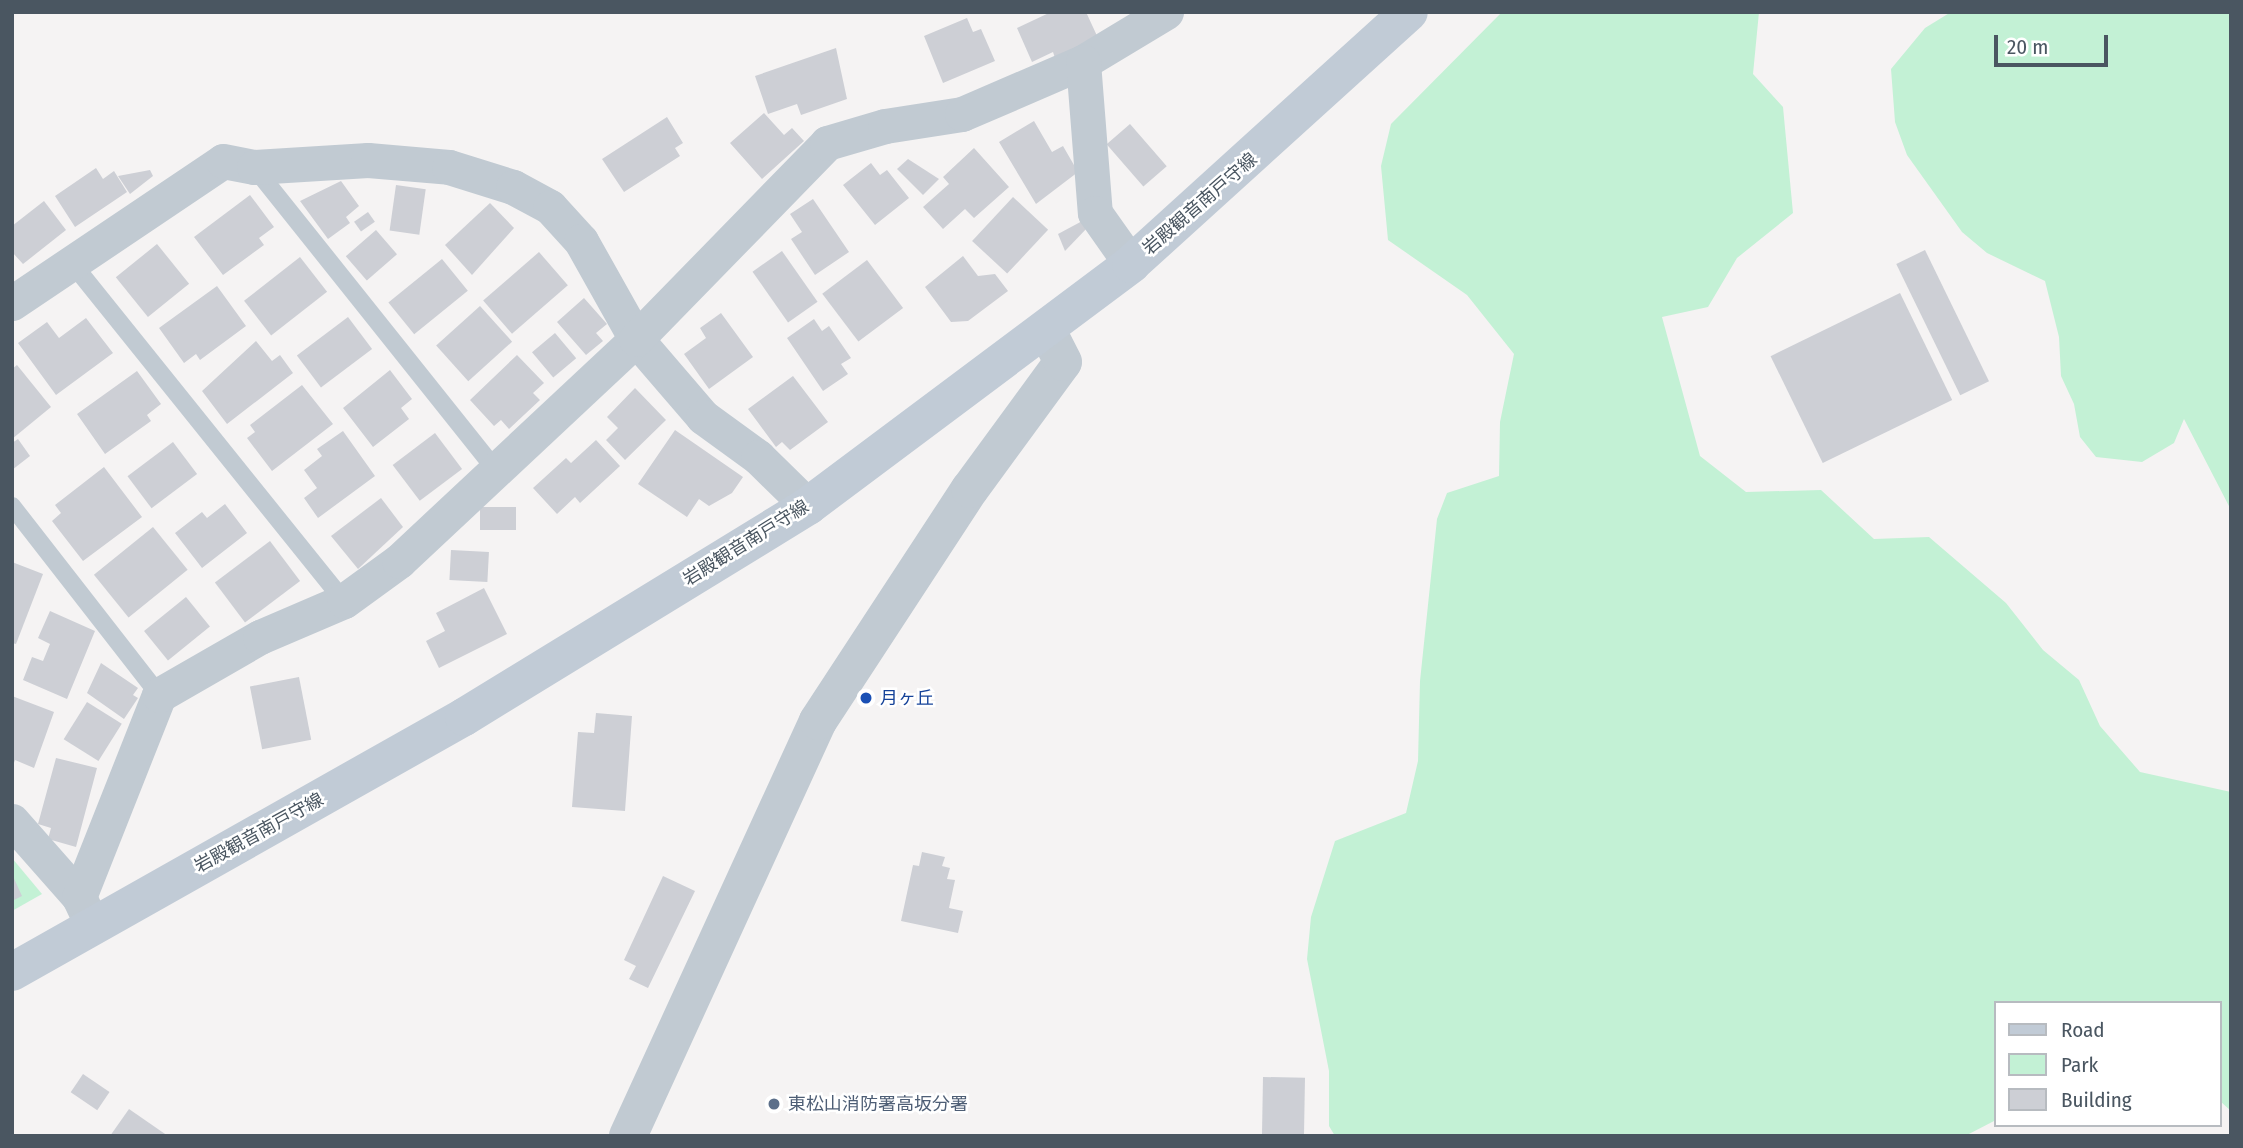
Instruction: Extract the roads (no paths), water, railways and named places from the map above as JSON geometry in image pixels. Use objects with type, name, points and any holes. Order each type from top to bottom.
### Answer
[{"type":"main road","name":"岩殿観音南戸守線","points":[[12,972],[86,912],[464,717],[808,506],[1047,330],[1131,264],[1409,12]]},
{"type":"street","points":[[86,912],[159,695],[260,637],[344,601],[399,561],[495,468],[635,340],[827,143],[885,126],[962,114],[1083,62],[1166,12]]},
{"type":"street","points":[[1083,62],[1095,212],[1131,264]]},
{"type":"street","points":[[12,303],[223,161],[254,167],[368,160],[449,167],[513,187],[551,207],[581,241],[635,340],[703,417],[758,457],[808,506]]},
{"type":"street","points":[[628,1136],[818,721],[970,489],[1063,362],[1047,330]]},
{"type":"street","points":[[12,821],[86,912]]},
{"type":"lane","points":[[254,167],[495,468]]},
{"type":"lane","points":[[72,263],[344,601]]},
{"type":"lane","points":[[12,506],[159,695]]},
{"type":"place","name":"月ヶ丘","points":[[866,698]]},
{"type":"place","name":"東松山消防署高坂分署","points":[[774,1104]]}]
